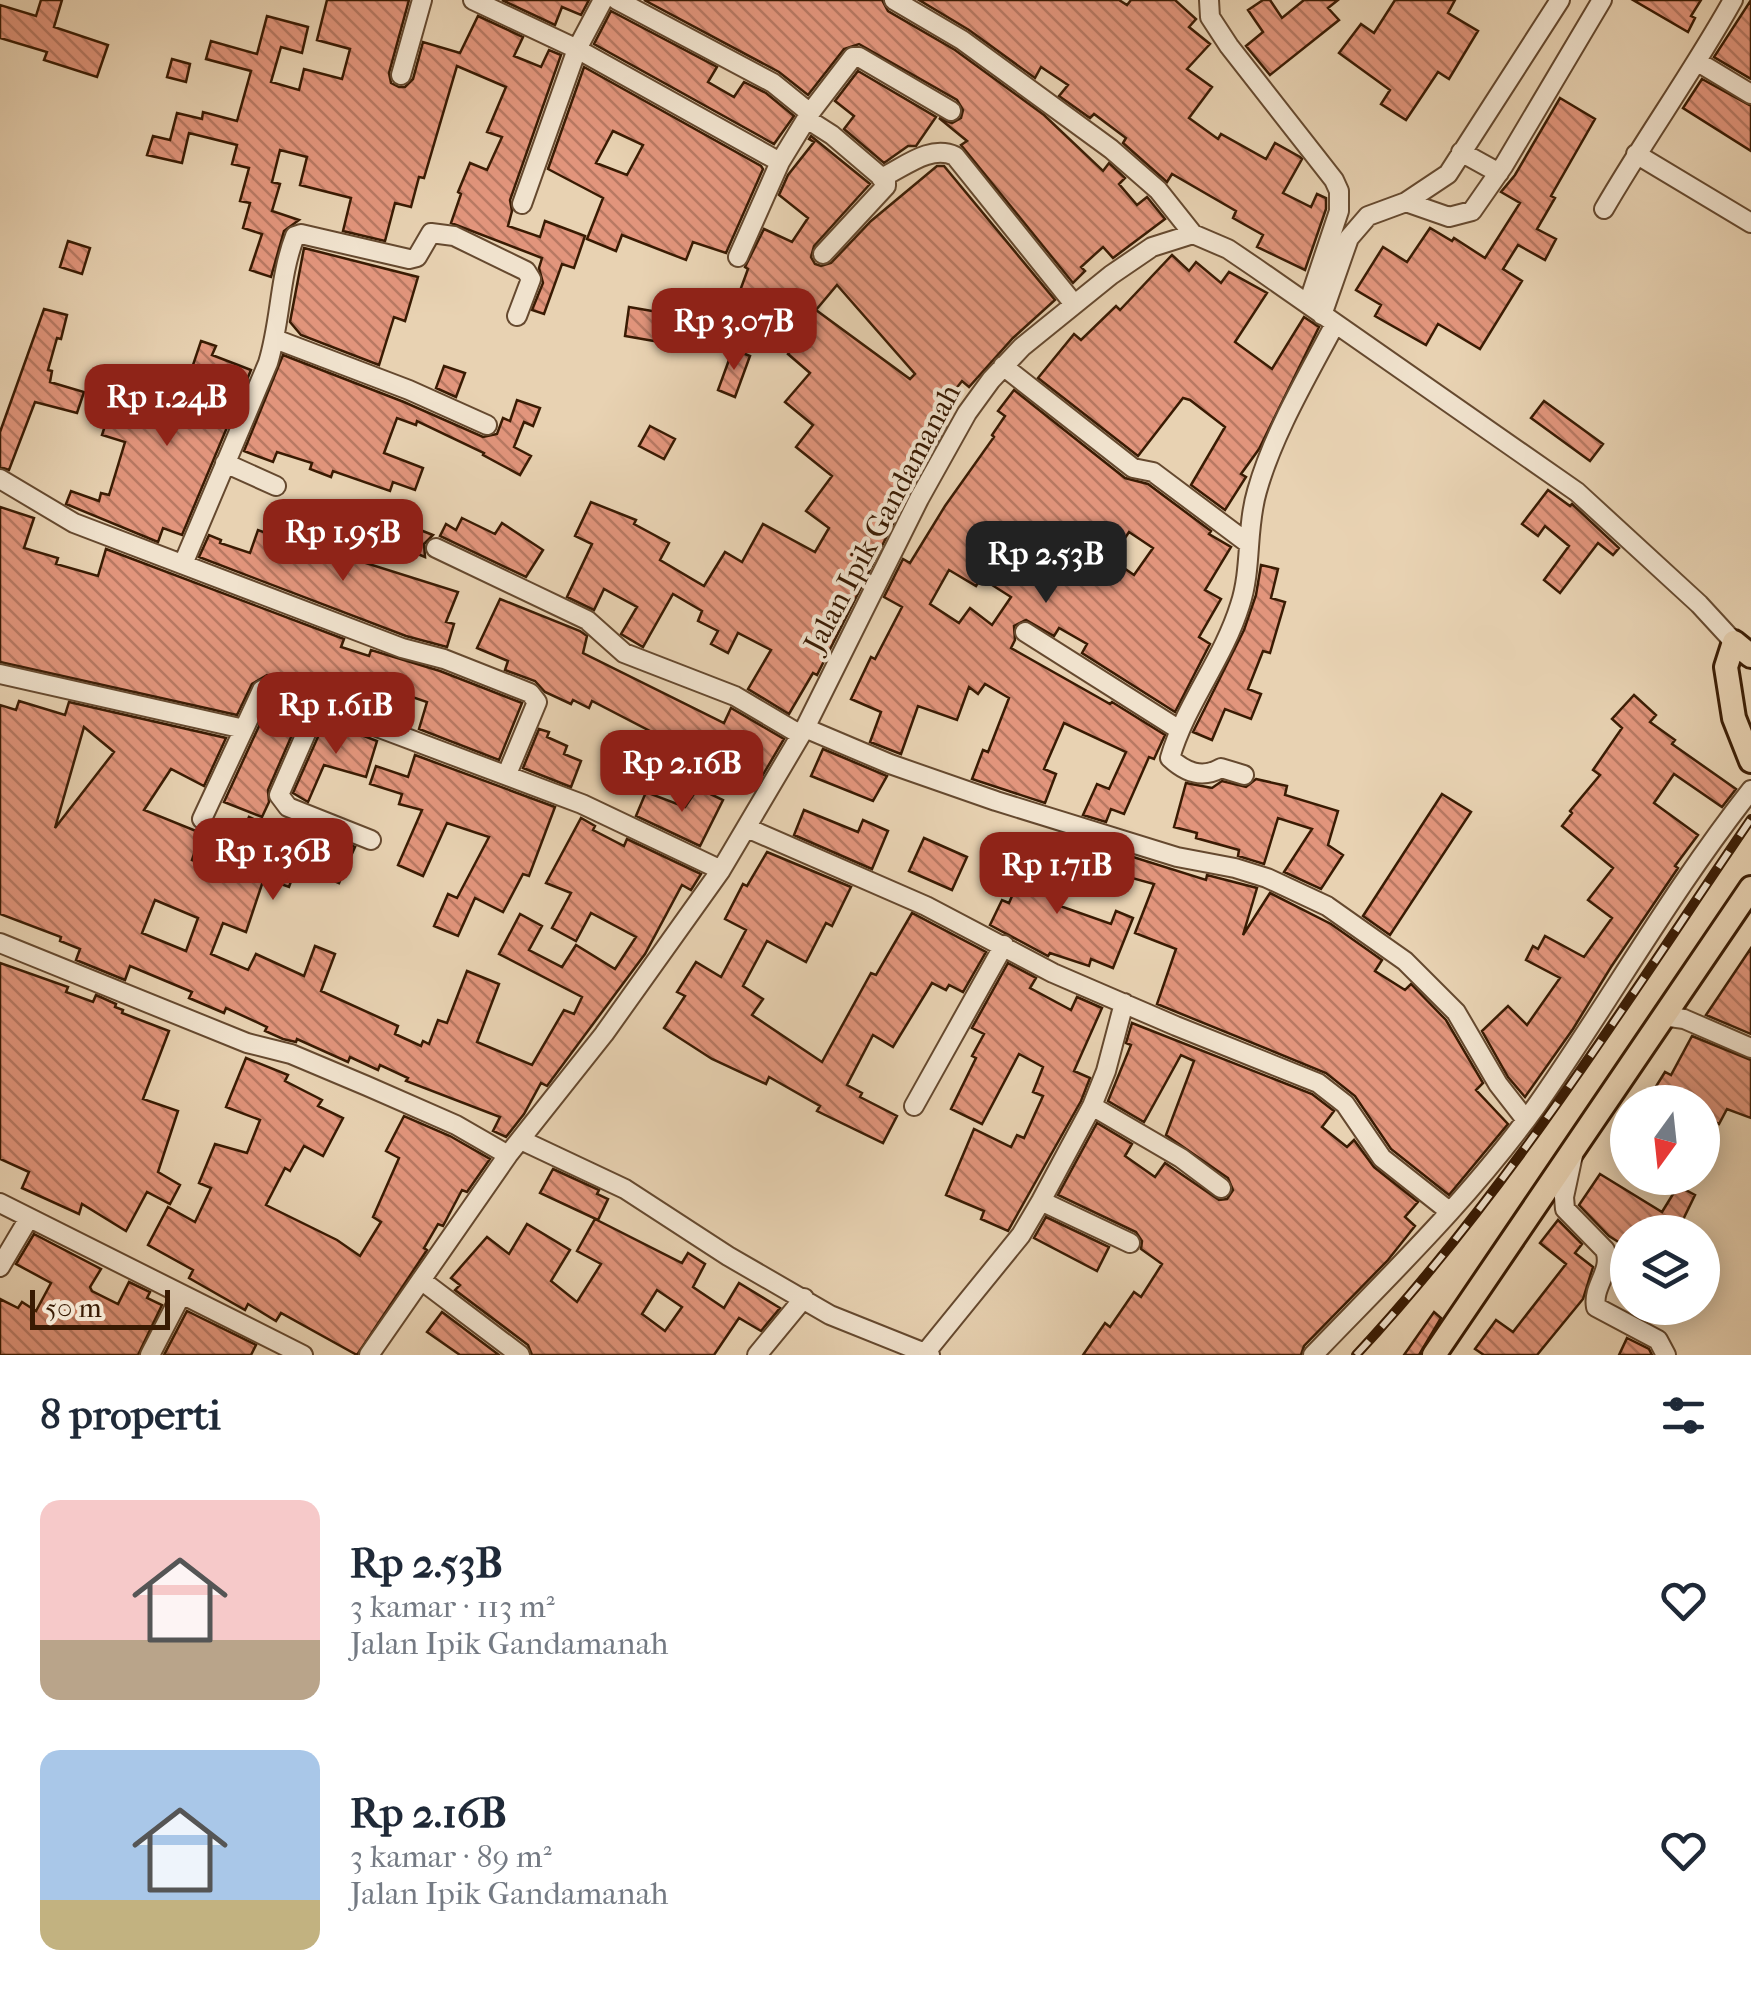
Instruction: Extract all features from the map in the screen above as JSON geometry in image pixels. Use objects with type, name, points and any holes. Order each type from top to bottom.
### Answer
[{"type":"main road","points":[[1742,649],[1726,667],[1734,718],[1751,761]]},
{"type":"main road","points":[[1434,1355],[1751,888]]},
{"type":"street","points":[[401,75],[422,0]]},
{"type":"street","points":[[473,0],[577,49],[780,162]]},
{"type":"street","points":[[522,204],[577,49],[602,0]]},
{"type":"street","points":[[616,0],[773,83],[886,181],[886,188],[823,254]]},
{"type":"street","points":[[894,0],[962,40],[1112,149],[1158,190],[1193,234],[1228,250],[1577,492],[1742,649]]},
{"type":"street","points":[[1208,0],[1210,17],[1228,46],[1339,191],[1340,211],[1322,314]]},
{"type":"street","points":[[1244,775],[1220,768],[1211,774],[1182,769],[1170,758],[1178,730],[1204,677],[1220,655],[1242,602],[1256,494],[1348,238],[1368,216],[1406,202],[1448,174],[1560,0]]},
{"type":"street","points":[[1406,202],[1448,218],[1472,211],[1499,173],[1602,0]]},
{"type":"street","points":[[1604,208],[1733,0]]},
{"type":"street","points":[[738,256],[788,144],[846,64],[859,57],[951,111]]},
{"type":"street","points":[[1698,62],[1751,94]]},
{"type":"street","points":[[881,178],[938,152],[955,156],[1074,304]]},
{"type":"street","points":[[1460,152],[1499,173]]},
{"type":"street","points":[[1636,154],[1751,223]]},
{"type":"street","points":[[183,564],[275,339],[282,274],[294,238],[301,234],[410,259],[421,253],[427,236],[454,236],[526,271],[532,279],[517,316]]},
{"type":"street","name":"Jalan Ipik Gandamanah","points":[[370,1355],[508,1155],[604,1034],[721,870],[803,732],[919,499],[967,413],[1004,366],[1074,304],[1152,247],[1193,234]]},
{"type":"street","points":[[275,339],[410,390],[487,425]]},
{"type":"street","points":[[1004,366],[1133,468],[1153,472],[1249,544]]},
{"type":"street","points":[[225,463],[276,486]]},
{"type":"street","points":[[0,479],[74,523],[530,693],[537,702],[507,774]]},
{"type":"street","points":[[436,548],[587,620],[624,653],[734,696],[803,732],[996,801],[1177,857],[1267,878],[1327,906],[1405,961],[1456,1012],[1498,1084],[1526,1120]]},
{"type":"street","points":[[1024,632],[1178,730]]},
{"type":"street","points":[[0,674],[244,729]]},
{"type":"street","points":[[202,819],[265,688],[276,689],[582,804],[721,870]]},
{"type":"street","points":[[318,706],[280,795],[288,807],[371,840]]},
{"type":"street","points":[[1313,1355],[1450,1211],[1526,1120],[1700,854],[1751,790]]},
{"type":"street","points":[[747,828],[926,906],[1124,1004],[1332,1091],[1346,1104],[1382,1158],[1450,1211]]},
{"type":"street","points":[[0,943],[247,1043],[291,1054],[456,1125],[508,1155]]},
{"type":"street","points":[[914,1106],[1004,946]]},
{"type":"street","points":[[521,1140],[625,1189],[728,1256],[830,1315],[928,1354],[1042,1201],[1092,1106],[1124,1004]]},
{"type":"street","points":[[1663,1016],[1684,1019],[1751,1048]]},
{"type":"street","points":[[1092,1106],[1181,1158],[1221,1188]]},
{"type":"street","points":[[1576,1144],[1565,1209],[1605,1250],[1608,1258],[1594,1297],[1596,1307],[1658,1340],[1666,1355]]},
{"type":"street","points":[[1042,1201],[1130,1243]]},
{"type":"street","points":[[0,1203],[303,1355]]},
{"type":"street","points":[[0,1267],[29,1218]]},
{"type":"street","points":[[421,1280],[520,1355]]},
{"type":"street","points":[[150,1355],[180,1296]]},
{"type":"street","points":[[757,1355],[804,1298]]},
{"type":"building","points":[[41,0],[62,0],[54,27],[108,45],[97,77],[44,60],[47,52],[0,38],[0,5],[36,16]]},
{"type":"building","points":[[327,0],[409,0],[389,73],[391,83],[399,87],[413,79],[423,42],[460,53],[478,16],[523,37],[514,56],[541,67],[549,50],[561,55],[510,200],[508,226],[540,237],[545,221],[585,236],[574,268],[562,264],[544,314],[532,310],[543,283],[539,268],[542,258],[451,223],[470,163],[487,170],[502,137],[487,132],[506,87],[457,66],[424,178],[419,177],[411,207],[395,203],[385,241],[343,231],[351,198],[300,185],[307,157],[280,150],[272,182],[280,184],[272,211],[299,220],[284,231],[271,277],[250,270],[262,234],[243,228],[250,203],[240,201],[249,168],[232,164],[237,145],[189,133],[182,163],[147,155],[153,136],[170,140],[177,113],[202,119],[203,112],[237,121],[251,71],[206,59],[211,41],[257,54],[267,16],[308,27],[302,53],[281,47],[271,82],[299,90],[304,69],[342,79],[350,49],[317,40]]},
{"type":"building","points":[[502,0],[589,0],[581,15],[562,7],[555,25]]},
{"type":"building","points":[[644,0],[882,0],[888,11],[955,50],[1044,115],[1103,171],[1109,163],[1125,178],[1119,184],[1137,205],[1147,197],[1165,219],[1113,258],[1103,247],[1081,267],[1085,271],[1073,283],[961,145],[967,141],[939,118],[952,123],[961,118],[963,110],[957,100],[859,44],[844,49],[808,95],[779,72]]},
{"type":"building","points":[[919,0],[1119,0],[1127,5],[1131,0],[1175,0],[1196,19],[1189,27],[1210,44],[1187,69],[1212,87],[1189,118],[1218,139],[1221,134],[1266,159],[1275,143],[1300,157],[1283,193],[1311,207],[1317,194],[1326,198],[1326,209],[1305,270],[1257,247],[1263,235],[1233,218],[1236,211],[1172,174],[1167,182],[1123,143],[1126,138],[1094,114],[1090,118],[1059,96],[1068,85],[1041,67],[1035,78],[969,30]]},
{"type":"building","points":[[1270,0],[1282,18],[1304,0],[1338,0],[1328,8],[1339,20],[1270,75],[1246,46],[1263,32],[1248,10]]},
{"type":"building","points":[[1395,0],[1455,0],[1448,13],[1478,31],[1449,79],[1438,72],[1406,120],[1381,104],[1390,90],[1339,53],[1361,24],[1374,33]]},
{"type":"building","points":[[1633,0],[1701,0],[1691,16],[1695,18],[1688,32]]},
{"type":"building","points":[[1751,0],[1751,79],[1714,57]]},
{"type":"building","points":[[611,11],[717,67],[708,82],[734,97],[744,82],[766,93],[794,116],[774,144],[594,44]]},
{"type":"building","points":[[172,59],[190,64],[186,82],[167,77]]},
{"type":"building","points":[[584,67],[763,169],[726,253],[693,242],[686,260],[622,235],[616,251],[587,239],[603,198],[548,169]],"holes":[[[613,131],[643,145],[627,175],[596,163]]]},
{"type":"building","points":[[858,71],[936,117],[916,146],[908,146],[884,163],[844,129],[854,116],[835,101]]},
{"type":"building","points":[[1702,79],[1751,106],[1751,151],[1683,108]]},
{"type":"building","points":[[1560,98],[1595,119],[1551,196],[1555,198],[1537,229],[1556,239],[1545,260],[1518,245],[1503,269],[1522,281],[1480,349],[1438,324],[1426,345],[1375,316],[1381,305],[1356,290],[1383,247],[1407,262],[1430,228],[1485,258],[1520,203],[1501,192]]},
{"type":"building","points":[[811,136],[870,184],[814,246],[811,257],[815,264],[831,263],[871,221],[937,166],[944,166],[1055,300],[1013,338],[969,387],[962,381],[934,417],[946,426],[907,495],[898,488],[879,513],[894,522],[817,675],[813,673],[789,714],[748,689],[771,650],[738,633],[728,653],[711,644],[718,631],[698,621],[702,611],[673,594],[643,647],[621,634],[637,607],[604,589],[594,610],[567,597],[592,544],[575,536],[591,502],[636,520],[634,524],[669,543],[660,560],[704,586],[725,552],[742,562],[763,524],[815,552],[829,528],[806,511],[832,476],[796,447],[813,425],[785,402],[810,373],[788,354],[807,332],[749,304],[755,293],[741,288],[748,269],[745,267],[764,229],[792,242],[808,218],[779,195],[788,175],[814,142],[809,139]],"holes":[[[837,285],[915,374],[910,379],[816,310]]]},
{"type":"building","points":[[68,241],[90,248],[82,274],[60,267]]},
{"type":"building","points":[[304,248],[418,277],[405,321],[394,317],[379,365],[301,335],[290,322]]},
{"type":"building","points":[[1172,255],[1189,271],[1196,262],[1221,283],[1229,272],[1267,293],[1235,342],[1272,369],[1304,317],[1319,327],[1259,449],[1241,474],[1246,477],[1225,510],[1191,485],[1225,427],[1190,400],[1183,398],[1138,456],[1038,378],[1074,334],[1081,340],[1116,306],[1120,310]]},
{"type":"building","points":[[629,307],[658,312],[654,341],[625,336]]},
{"type":"building","points":[[44,309],[67,315],[48,370],[52,371],[50,382],[84,392],[77,413],[35,402],[9,470],[0,467],[0,432]]},
{"type":"building","points":[[201,341],[216,346],[212,355],[251,370],[182,535],[163,528],[158,542],[66,504],[71,491],[99,501],[101,493],[109,495],[125,442],[102,435],[113,388],[172,411],[178,390],[184,392]]},
{"type":"building","points":[[733,349],[750,356],[735,397],[718,390]]},
{"type":"building","points":[[283,355],[483,437],[497,434],[503,418],[510,421],[517,400],[540,408],[533,426],[524,422],[514,447],[531,456],[520,475],[417,421],[416,425],[397,418],[384,453],[423,468],[415,490],[393,482],[390,491],[333,471],[331,477],[310,469],[312,463],[277,452],[273,462],[244,451]]},
{"type":"building","points":[[444,366],[465,373],[456,397],[436,388]]},
{"type":"building","points":[[1014,390],[1125,478],[1148,484],[1231,547],[1205,590],[1221,599],[1199,637],[1210,644],[1175,712],[1082,653],[1087,644],[1059,628],[1054,636],[1026,620],[1014,626],[1011,648],[1165,735],[1154,759],[1149,757],[1124,814],[1111,809],[1106,822],[1083,815],[1097,784],[1109,789],[1126,752],[1064,723],[1044,769],[1056,774],[1045,803],[972,779],[983,750],[988,752],[1009,698],[985,684],[978,694],[969,687],[957,720],[918,706],[901,754],[870,742],[881,712],[851,699],[902,607],[884,597],[903,559],[910,563],[994,437],[1005,416],[998,411]],"holes":[[[1129,532],[1153,548],[1134,575],[1111,559]],[[949,570],[976,586],[981,578],[1011,597],[992,625],[970,608],[959,623],[930,604]]]},
{"type":"building","points":[[1544,401],[1603,444],[1590,461],[1531,418]]},
{"type":"building","points":[[650,426],[675,439],[664,459],[639,446]]},
{"type":"building","points":[[1548,490],[1572,504],[1619,548],[1613,555],[1598,543],[1560,593],[1544,580],[1569,546],[1545,526],[1538,536],[1522,524]]},
{"type":"building","points":[[0,507],[34,518],[24,548],[58,558],[56,564],[98,576],[106,549],[344,639],[341,647],[369,656],[371,650],[440,671],[522,703],[499,760],[419,729],[427,702],[386,688],[378,714],[267,675],[252,684],[237,715],[0,662]]},
{"type":"building","points":[[462,518],[495,534],[502,523],[543,550],[526,577],[440,536],[446,524],[456,530]]},
{"type":"building","points":[[400,522],[433,535],[424,544],[425,557],[391,543]]},
{"type":"building","points":[[307,523],[324,529],[318,548],[458,592],[446,622],[454,624],[447,647],[406,636],[199,557],[209,535],[250,553],[258,530],[300,545]]},
{"type":"building","points":[[1261,565],[1278,569],[1271,598],[1285,602],[1270,653],[1263,651],[1248,689],[1261,694],[1251,719],[1225,709],[1212,740],[1193,732],[1244,630]]},
{"type":"building","points":[[500,599],[580,631],[587,636],[583,653],[724,723],[731,708],[784,739],[754,790],[711,765],[720,751],[689,733],[681,747],[592,701],[589,708],[573,700],[571,704],[545,692],[535,681],[505,670],[508,661],[477,648]]},
{"type":"building","points":[[1634,695],[1656,715],[1650,722],[1675,740],[1672,744],[1736,789],[1722,807],[1674,774],[1654,803],[1698,835],[1525,1097],[1508,1077],[1482,1031],[1508,1006],[1527,1025],[1560,978],[1526,960],[1533,946],[1538,949],[1545,936],[1584,957],[1612,918],[1588,900],[1613,868],[1562,826],[1600,775],[1593,770],[1622,728],[1612,719]]},
{"type":"building","points":[[271,700],[302,712],[268,790],[269,802],[262,817],[224,802]]},
{"type":"building","points":[[19,701],[65,715],[69,702],[226,738],[204,786],[171,769],[144,810],[201,833],[192,860],[218,871],[230,841],[237,844],[249,817],[270,826],[266,834],[311,852],[320,833],[355,847],[339,883],[297,865],[289,887],[264,878],[246,932],[223,923],[211,954],[248,970],[256,954],[304,976],[315,946],[335,954],[321,991],[398,1026],[395,1034],[421,1046],[423,1041],[429,1044],[438,1020],[447,1023],[467,971],[499,984],[477,1042],[532,1065],[564,1010],[574,1014],[582,997],[499,954],[520,914],[542,926],[529,950],[562,967],[576,945],[615,969],[636,937],[591,913],[576,941],[552,928],[571,893],[546,883],[581,818],[595,826],[593,830],[624,846],[627,839],[701,874],[691,890],[682,885],[645,954],[547,1086],[541,1083],[506,1137],[493,1131],[500,1117],[406,1081],[408,1078],[380,1065],[378,1070],[350,1057],[348,1062],[297,1039],[283,1039],[265,1031],[267,1027],[226,1008],[224,1013],[189,998],[192,992],[130,966],[125,980],[76,960],[80,949],[60,941],[61,937],[0,914],[0,705],[16,710]],"holes":[[[84,727],[114,752],[55,828]],[[155,900],[198,918],[186,951],[142,933]]]},
{"type":"building","points":[[325,721],[377,741],[366,777],[324,765],[308,802],[293,793]]},
{"type":"building","points":[[539,729],[567,746],[564,754],[581,761],[571,787],[523,768]]},
{"type":"building","points":[[823,749],[887,776],[873,801],[811,776]]},
{"type":"building","points":[[415,755],[555,807],[529,876],[523,874],[503,912],[475,898],[458,936],[434,926],[448,894],[457,898],[489,837],[447,823],[423,876],[398,865],[422,810],[399,804],[402,794],[370,784],[376,766],[408,777]]},
{"type":"building","points":[[635,757],[667,773],[658,792],[626,776]]},
{"type":"building","points":[[1256,779],[1287,786],[1285,795],[1338,811],[1328,845],[1343,855],[1321,889],[1284,872],[1312,829],[1278,818],[1264,864],[1238,856],[1239,850],[1196,838],[1197,833],[1174,827],[1186,783],[1212,788],[1222,781],[1246,787]]},
{"type":"building","points":[[698,788],[723,800],[700,846],[636,816],[646,792],[685,807]]},
{"type":"building","points":[[1442,794],[1471,812],[1390,935],[1363,916]]},
{"type":"building","points":[[804,810],[858,832],[863,820],[888,831],[872,869],[794,835]]},
{"type":"building","points":[[1043,835],[1062,843],[1046,884],[1066,892],[1060,906],[1111,924],[1116,911],[1133,918],[1113,968],[1091,959],[1089,966],[1050,953],[1048,956],[990,925],[1002,900],[1009,903],[1025,866],[1030,868]]},
{"type":"building","points":[[924,838],[967,857],[952,890],[909,871]]},
{"type":"building","points":[[1098,846],[1206,880],[1207,875],[1257,888],[1243,935],[1270,893],[1331,924],[1382,960],[1375,971],[1405,990],[1411,984],[1446,1020],[1483,1083],[1476,1090],[1508,1124],[1449,1195],[1391,1149],[1355,1096],[1326,1073],[1157,1004],[1176,949],[1135,933],[1154,884],[1092,867]]},
{"type":"building","points":[[767,852],[851,887],[832,926],[826,923],[806,962],[767,941],[743,986],[763,999],[752,1015],[822,1062],[871,973],[876,975],[912,913],[986,952],[963,992],[932,983],[893,1047],[873,1035],[847,1085],[862,1093],[860,1097],[897,1116],[883,1143],[817,1111],[820,1106],[769,1077],[766,1084],[712,1059],[664,1028],[685,996],[677,992],[696,962],[721,977],[746,930],[725,919],[743,884],[747,886]]},
{"type":"building","points":[[1751,948],[1751,1034],[1706,1015]]},
{"type":"building","points":[[0,963],[68,987],[66,992],[93,1002],[96,995],[116,1004],[122,1013],[169,1031],[143,1099],[178,1111],[158,1172],[180,1185],[170,1204],[147,1192],[126,1231],[82,1204],[79,1214],[22,1188],[29,1172],[0,1159]]},
{"type":"building","points":[[1008,963],[1036,978],[1030,988],[1071,1010],[1077,997],[1102,1008],[1074,1071],[1090,1078],[1081,1101],[1008,1231],[981,1219],[984,1211],[946,1195],[974,1129],[1011,1147],[1017,1135],[1024,1138],[1043,1096],[1033,1092],[1043,1067],[1019,1054],[982,1124],[951,1109],[984,1034],[972,1028]]},
{"type":"building","points":[[1132,1023],[1312,1094],[1334,1111],[1322,1127],[1347,1147],[1354,1140],[1374,1167],[1418,1202],[1405,1217],[1415,1226],[1388,1260],[1304,1346],[1301,1355],[1083,1355],[1105,1323],[1110,1327],[1134,1292],[1141,1297],[1162,1264],[1141,1249],[1142,1241],[1136,1232],[1058,1195],[1097,1123],[1132,1144],[1125,1156],[1155,1177],[1165,1163],[1219,1200],[1227,1199],[1233,1190],[1228,1178],[1166,1135],[1194,1061],[1181,1055],[1144,1122],[1108,1101],[1131,1045],[1126,1043]]},
{"type":"building","points":[[1692,1036],[1751,1060],[1751,1118],[1727,1109],[1720,1122],[1720,1085],[1657,1085],[1665,1072],[1671,1075]]},
{"type":"building","points":[[246,1058],[288,1075],[285,1081],[322,1100],[318,1106],[343,1118],[323,1156],[304,1146],[290,1171],[285,1168],[266,1205],[337,1240],[360,1256],[381,1222],[373,1217],[399,1158],[386,1151],[404,1116],[490,1159],[467,1192],[462,1190],[443,1226],[438,1224],[424,1248],[427,1250],[357,1355],[281,1313],[276,1321],[248,1304],[245,1310],[189,1278],[193,1270],[148,1245],[168,1207],[195,1222],[211,1188],[199,1183],[215,1144],[247,1153],[260,1120],[226,1107]]},
{"type":"building","points":[[553,1169],[599,1190],[597,1194],[608,1199],[598,1220],[540,1193]]},
{"type":"building","points":[[1600,1174],[1610,1180],[1610,1195],[1634,1195],[1662,1212],[1672,1195],[1695,1195],[1685,1215],[1610,1215],[1610,1237],[1579,1205]]},
{"type":"building","points":[[1046,1217],[1109,1247],[1097,1271],[1034,1238]]},
{"type":"building","points":[[595,1219],[682,1263],[688,1253],[705,1264],[693,1287],[724,1308],[739,1283],[780,1308],[761,1331],[739,1318],[714,1355],[532,1355],[528,1345],[455,1290],[460,1285],[451,1278],[487,1237],[509,1254],[527,1224],[570,1250],[551,1281],[577,1302],[601,1264],[577,1251]],"holes":[[[657,1290],[682,1307],[665,1331],[642,1314]]]},
{"type":"building","points":[[1558,1220],[1582,1244],[1575,1253],[1593,1267],[1583,1299],[1537,1355],[1484,1355],[1475,1349],[1496,1320],[1513,1332],[1566,1264],[1540,1243]]},
{"type":"building","points":[[34,1234],[101,1269],[90,1287],[92,1291],[118,1304],[129,1282],[150,1292],[147,1298],[162,1305],[138,1355],[0,1355],[0,1299],[18,1308],[22,1302],[36,1311],[51,1283],[16,1264]]},
{"type":"building","points":[[187,1311],[256,1345],[251,1355],[164,1355]]},
{"type":"building","points":[[442,1312],[499,1355],[460,1355],[427,1332]]},
{"type":"building","points":[[1434,1312],[1441,1318],[1419,1355],[1404,1355]]},
{"type":"building","points":[[1627,1338],[1649,1349],[1652,1355],[1619,1355]]},
{"type":"railway","points":[[1356,1355],[1464,1229],[1514,1162],[1751,819]]}]
